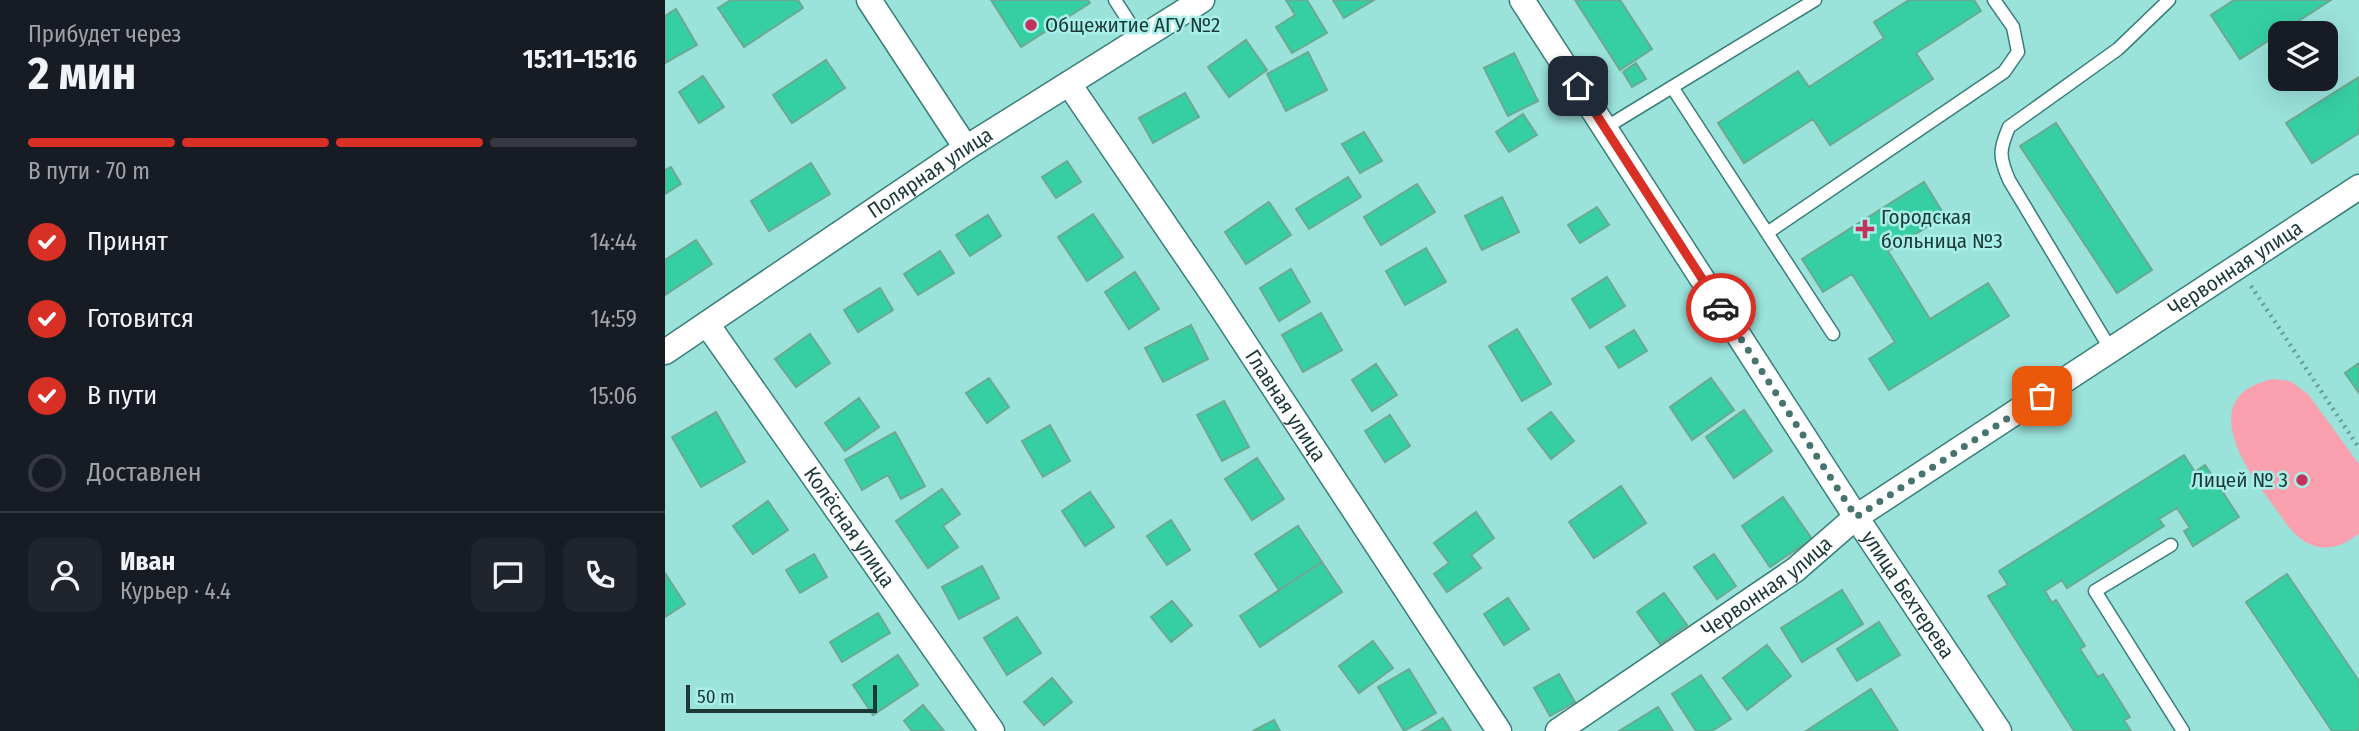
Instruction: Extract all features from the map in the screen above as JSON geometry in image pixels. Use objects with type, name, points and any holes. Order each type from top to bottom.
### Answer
[{"type":"street","points":[[869,0],[966,148]]},
{"type":"street","name":"Полярная улица","points":[[665,352],[966,148],[1202,0]]},
{"type":"street","name":"улица Бехтерева","points":[[1522,0],[1856,517],[1999,731]]},
{"type":"street","name":"Главная улица","points":[[1069,84],[1215,298],[1499,731]]},
{"type":"street","name":"Червонная улица","points":[[1558,731],[1795,570],[1856,517],[2359,187]]},
{"type":"street","name":"Колёсная улица","points":[[707,324],[992,731]]},
{"type":"lane","points":[[1115,0],[1140,39]]},
{"type":"lane","points":[[1605,128],[1815,0]]},
{"type":"lane","points":[[1767,233],[2004,72],[2018,52],[2013,27],[1994,0]]},
{"type":"lane","points":[[2111,350],[2009,180],[2002,164],[2000,147],[2009,127],[2118,49],[2169,0]]},
{"type":"lane","points":[[1672,87],[1833,334]]},
{"type":"lane","points":[[2171,545],[2095,591],[2183,731]]},
{"type":"path","points":[[2238,267],[2359,449]]},
{"type":"shaded area","points":[[2273,379],[2290,381],[2308,394],[2359,464],[2359,534],[2340,545],[2319,547],[2303,541],[2285,522],[2259,486],[2238,450],[2231,415],[2237,399],[2250,387]]},
{"type":"building","points":[[731,0],[798,0],[803,8],[744,47],[718,8]]},
{"type":"building","name":"Общежитие АГУ №2","points":[[991,0],[1088,0],[1090,3],[1021,47]]},
{"type":"building","points":[[1286,0],[1307,0],[1327,33],[1292,53],[1276,27],[1295,15]]},
{"type":"building","points":[[1333,0],[1374,0],[1344,18]]},
{"type":"building","points":[[1575,0],[1620,0],[1652,49],[1620,70]]},
{"type":"building","points":[[1909,0],[1974,0],[1981,11],[1916,53],[1933,79],[1830,145],[1813,119],[1744,163],[1718,123],[1798,71],[1809,87],[1884,38],[1874,22]]},
{"type":"building","points":[[2234,0],[2331,0],[2299,21],[2268,21],[2268,41],[2240,59],[2211,15]]},
{"type":"building","points":[[676,9],[697,45],[665,63],[665,16]]},
{"type":"building","points":[[1246,40],[1267,70],[1229,97],[1208,67]]},
{"type":"building","points":[[1308,52],[1327,90],[1286,111],[1267,74]]},
{"type":"building","points":[[1514,53],[1538,101],[1508,116],[1484,68]]},
{"type":"building","points":[[826,60],[845,88],[792,123],[773,95]]},
{"type":"building","points":[[1636,63],[1646,79],[1632,87],[1623,72]]},
{"type":"building","points":[[703,76],[724,107],[699,123],[679,92]]},
{"type":"building","points":[[2359,77],[2359,133],[2312,163],[2286,123]]},
{"type":"building","points":[[1185,93],[1199,117],[1153,143],[1139,118]]},
{"type":"building","points":[[1523,114],[1537,135],[1509,152],[1496,132]]},
{"type":"building","points":[[2056,123],[2152,270],[2117,293],[2020,146]]},
{"type":"building","points":[[1364,132],[1382,161],[1360,173],[1342,144]]},
{"type":"building","points":[[1067,161],[1081,182],[1056,198],[1042,177]]},
{"type":"building","points":[[811,163],[830,194],[769,231],[751,201]]},
{"type":"building","points":[[671,167],[681,184],[665,194],[665,170]]},
{"type":"building","points":[[1348,177],[1361,197],[1309,229],[1296,209]]},
{"type":"building","name":"Городская больница №3","points":[[1924,182],[1945,216],[1888,251],[1930,319],[1988,283],[2009,316],[1889,390],[1869,359],[1895,342],[1852,274],[1823,292],[1802,259]]},
{"type":"building","points":[[1417,184],[1435,212],[1381,245],[1364,217]]},
{"type":"building","points":[[1502,197],[1519,232],[1482,250],[1465,216]]},
{"type":"building","points":[[1269,202],[1291,235],[1246,264],[1225,232]]},
{"type":"building","points":[[1597,207],[1609,225],[1580,243],[1568,225]]},
{"type":"building","points":[[1093,214],[1123,257],[1087,281],[1058,237]]},
{"type":"building","points":[[988,215],[1001,236],[970,256],[956,235]]},
{"type":"building","points":[[696,240],[712,264],[665,295],[665,260]]},
{"type":"building","points":[[1426,248],[1446,282],[1405,305],[1386,271]]},
{"type":"building","points":[[940,251],[954,273],[918,295],[904,274]]},
{"type":"building","points":[[1291,269],[1310,302],[1279,321],[1260,288]]},
{"type":"building","points":[[1135,272],[1159,309],[1129,329],[1105,292]]},
{"type":"building","points":[[1607,277],[1625,306],[1590,328],[1572,299]]},
{"type":"building","points":[[880,288],[893,310],[858,332],[844,310]]},
{"type":"building","points":[[1321,313],[1342,350],[1303,372],[1282,335]]},
{"type":"building","points":[[1191,325],[1208,359],[1163,382],[1145,348]]},
{"type":"building","points":[[1517,329],[1551,384],[1522,401],[1489,346]]},
{"type":"building","points":[[1634,330],[1647,351],[1619,368],[1606,347]]},
{"type":"building","points":[[810,334],[830,363],[796,387],[775,359]]},
{"type":"building","points":[[2359,363],[2359,393],[2345,373]]},
{"type":"building","points":[[1376,364],[1397,395],[1372,411],[1352,380]]},
{"type":"building","points":[[989,378],[1009,407],[987,423],[966,393]]},
{"type":"building","points":[[1711,378],[1734,410],[1692,440],[1670,407]]},
{"type":"building","points":[[859,398],[879,427],[845,451],[825,423]]},
{"type":"building","points":[[1224,401],[1249,447],[1222,461],[1197,415]]},
{"type":"building","points":[[1744,410],[1772,451],[1734,478],[1706,437]]},
{"type":"building","points":[[716,412],[745,462],[701,487],[672,437]]},
{"type":"building","points":[[1551,412],[1574,441],[1551,459],[1528,429]]},
{"type":"building","points":[[1390,415],[1410,446],[1385,462],[1365,431]]},
{"type":"building","points":[[1050,425],[1070,461],[1043,477],[1022,441]]},
{"type":"building","points":[[895,432],[925,486],[901,499],[888,475],[862,490],[845,460]]},
{"type":"building","points":[[2184,455],[2195,472],[2205,465],[2239,517],[2193,546],[2184,531],[2190,528],[2177,508],[2159,519],[2164,526],[2067,588],[2062,580],[2045,591],[2052,603],[2056,600],[2085,646],[2080,649],[2098,677],[2103,674],[2130,717],[2124,720],[2131,731],[2074,731],[1988,596],[2008,585],[1999,571]]},
{"type":"building","points":[[1257,458],[1284,499],[1252,520],[1225,479]]},
{"type":"building","points":[[1621,486],[1646,523],[1594,558],[1569,522]]},
{"type":"building","points":[[942,489],[960,514],[943,526],[958,547],[928,568],[896,521]]},
{"type":"building","points":[[1090,492],[1114,527],[1085,546],[1062,511]]},
{"type":"building","points":[[1783,497],[1812,539],[1770,567],[1742,526]]},
{"type":"building","points":[[768,501],[788,530],[753,554],[733,526]]},
{"type":"building","points":[[1476,512],[1494,538],[1471,555],[1481,568],[1447,592],[1434,574],[1449,563],[1434,543]]},
{"type":"building","points":[[1171,520],[1190,550],[1167,565],[1147,536]]},
{"type":"building","points":[[1298,526],[1322,562],[1279,590],[1255,554]]},
{"type":"building","points":[[814,554],[827,577],[800,593],[786,570]]},
{"type":"building","points":[[1714,554],[1736,586],[1717,599],[1694,567]]},
{"type":"building","points":[[1322,562],[1342,592],[1260,647],[1240,616]]},
{"type":"building","points":[[982,566],[999,598],[959,619],[942,587]]},
{"type":"building","points":[[665,573],[685,604],[665,617]]},
{"type":"building","points":[[2287,574],[2359,681],[2359,731],[2332,731],[2246,602]]},
{"type":"building","points":[[1842,590],[1863,624],[1802,662],[1781,628]]},
{"type":"building","points":[[1664,593],[1687,625],[1660,644],[1637,612]]},
{"type":"building","points":[[1508,598],[1529,629],[1504,645],[1484,614]]},
{"type":"building","points":[[1172,601],[1192,625],[1171,642],[1151,617]]},
{"type":"building","points":[[878,613],[890,633],[842,662],[830,642]]},
{"type":"building","points":[[1017,617],[1041,653],[1007,675],[984,638]]},
{"type":"building","points":[[1879,622],[1900,655],[1857,681],[1837,649]]},
{"type":"building","points":[[1373,641],[1393,668],[1359,693],[1339,666]]},
{"type":"building","points":[[1767,645],[1791,676],[1747,710],[1723,678]]},
{"type":"building","points":[[898,655],[918,685],[873,715],[853,685]]},
{"type":"building","points":[[1409,669],[1436,713],[1404,731],[1378,687]]},
{"type":"building","points":[[1559,674],[1575,702],[1550,716],[1534,688]]},
{"type":"building","points":[[1701,675],[1731,719],[1712,731],[1696,731],[1672,694]]},
{"type":"building","points":[[1052,678],[1072,702],[1044,725],[1024,702]]},
{"type":"building","points":[[1871,689],[1898,731],[1806,731]]},
{"type":"building","points":[[923,705],[944,731],[912,731],[904,721]]},
{"type":"building","points":[[1658,707],[1673,731],[1619,731]]},
{"type":"building","points":[[1443,718],[1451,731],[1422,731]]},
{"type":"building","points":[[1274,720],[1280,731],[1253,731]]},
{"type":"way so far","points":[[1721,308],[1856,517],[2042,396]]},
{"type":"place","name":"Общежитие АГУ №2","points":[[1031,25]]},
{"type":"place","name":"Городская больница №3","points":[[1865,229]]},
{"type":"place","name":"Лицей № 3","points":[[2302,480]]},
{"type":"route","points":[[1578,86],[1721,308]]}]
